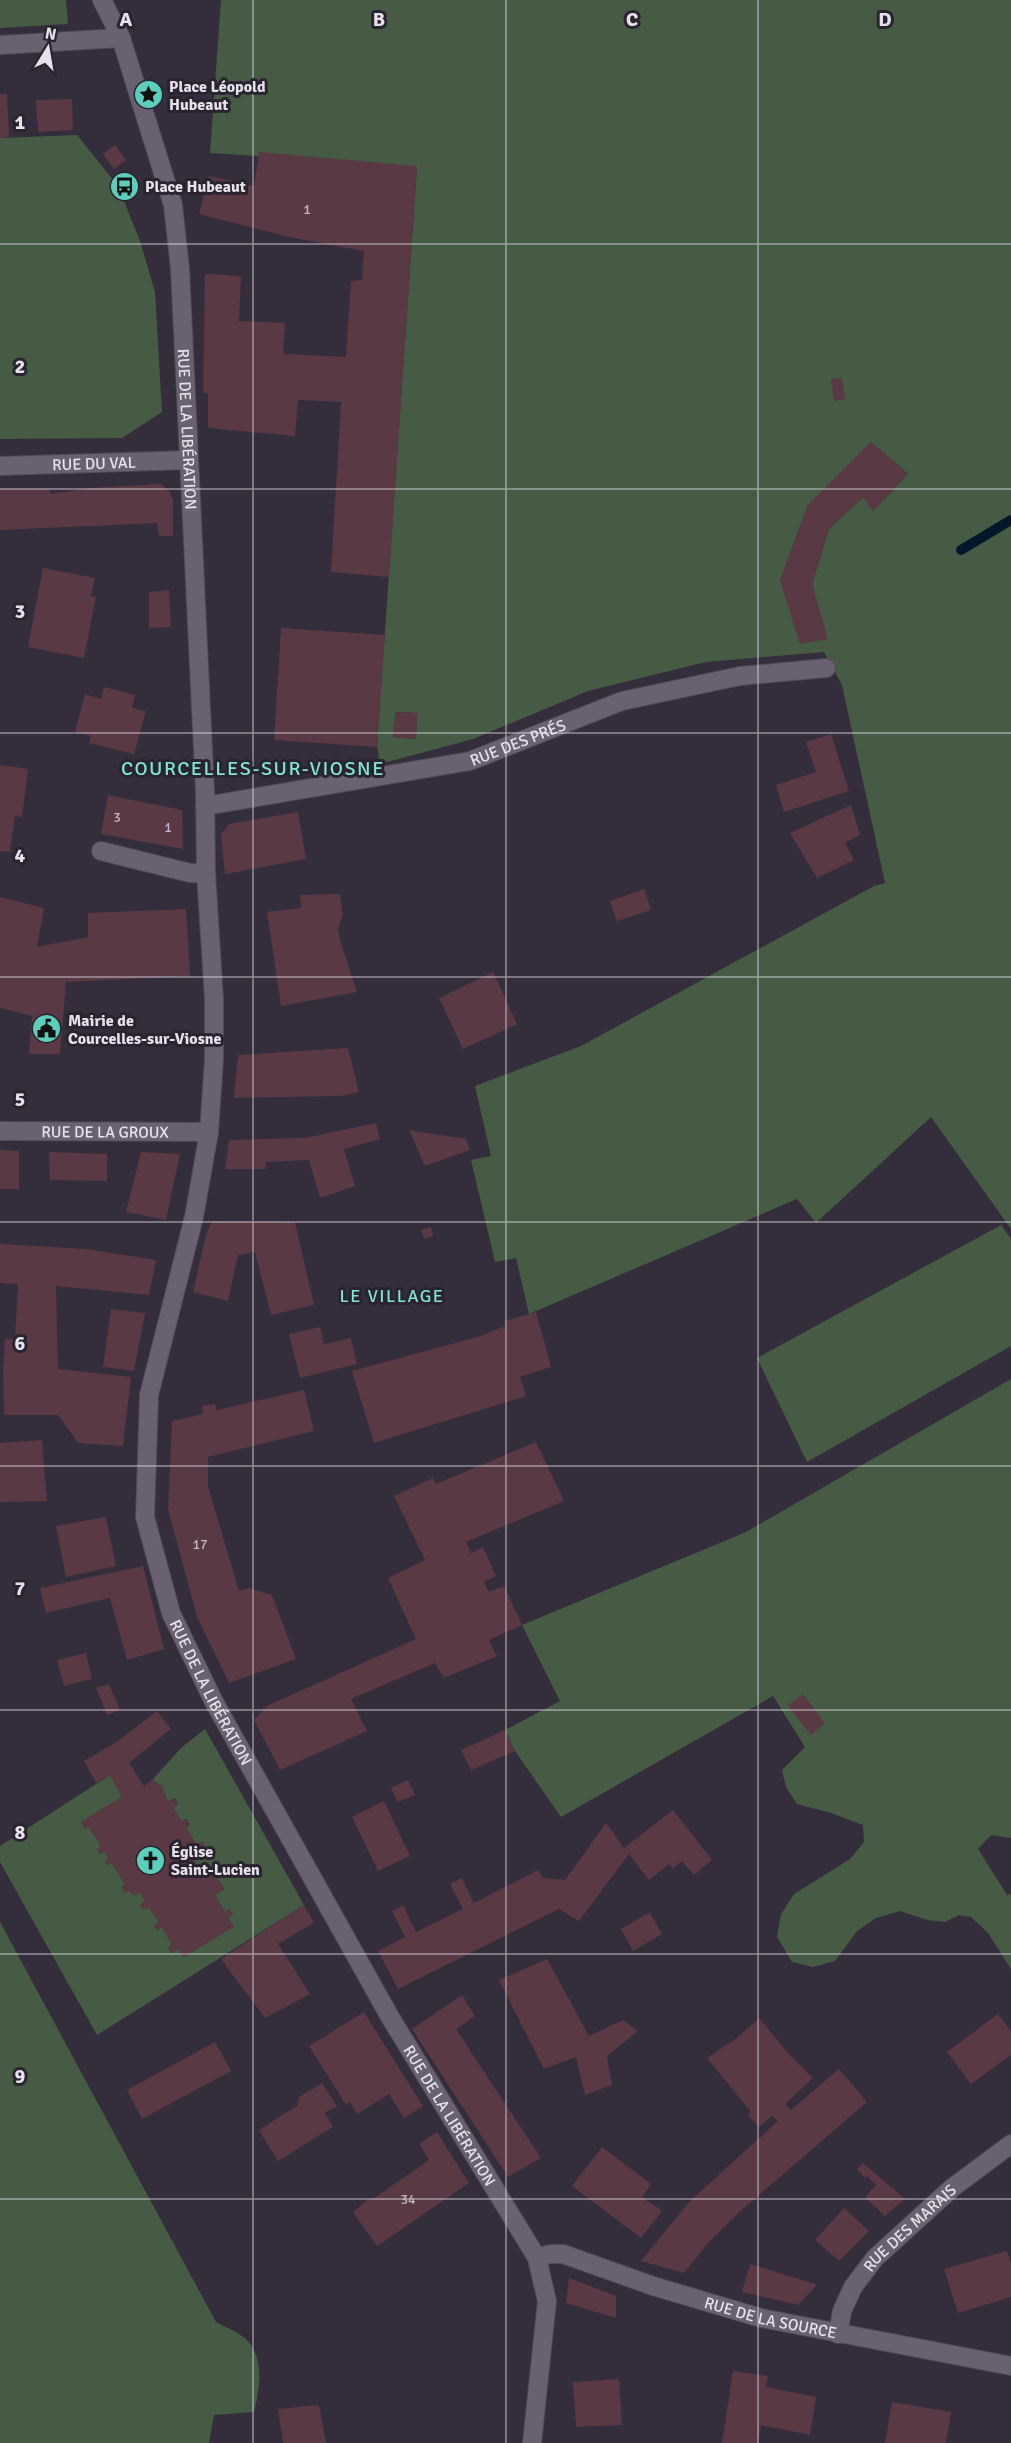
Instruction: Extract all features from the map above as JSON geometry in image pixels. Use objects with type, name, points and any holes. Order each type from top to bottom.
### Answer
[{"type":"street","name":"RUE DE LA LIBÉRATION","points":[[102,0],[121,38],[173,205],[180,269],[205,806],[206,873],[214,999],[214,1059],[209,1132],[194,1217],[149,1395],[145,1517],[171,1613],[214,1702],[330,1913],[396,2027],[537,2258],[547,2301],[532,2443]]},
{"type":"street","points":[[0,45],[121,38]]},
{"type":"street","name":"RUE DU VAL","points":[[0,466],[189,460]]},
{"type":"street","name":"RUE DES PRÉS","points":[[205,806],[470,761],[622,701],[740,676],[826,668]]},
{"type":"street","points":[[101,851],[190,873],[206,873]]},
{"type":"street","name":"RUE DE LA GROUX","points":[[0,1131],[209,1132]]},
{"type":"street","name":"RUE DES MARAIS","points":[[838,2334],[842,2311],[853,2287],[875,2258],[952,2188],[1011,2144]]},
{"type":"street","name":"RUE DE LA SOURCE","points":[[537,2258],[550,2254],[563,2254],[717,2306],[761,2318],[1011,2366]]},
{"type":"green space","points":[[0,0],[66,0],[68,24],[0,28]]},
{"type":"green space","points":[[221,0],[1011,0],[1011,1229],[931,1117],[816,1223],[797,1199],[529,1314],[516,1258],[495,1262],[471,1160],[491,1156],[475,1086],[581,1046],[874,886],[885,883],[842,685],[824,652],[706,662],[588,691],[473,739],[380,764],[377,747],[417,167],[210,153]],"holes":[[[871,442],[908,474],[874,510],[863,497],[829,529],[812,584],[827,638],[780,581],[808,505]],[[396,712],[417,713],[416,739],[393,737]]]},
{"type":"green space","points":[[77,135],[118,186],[140,241],[155,292],[162,412],[122,438],[0,439],[0,138]]},
{"type":"green space","points":[[1001,1225],[1011,1239],[1011,1346],[807,1462],[757,1358]]},
{"type":"green space","points":[[1011,1379],[1011,1838],[991,1835],[978,1849],[1007,1895],[1011,1894],[1011,1969],[988,1933],[971,1917],[959,1915],[945,1922],[927,1920],[900,1911],[876,1918],[857,1931],[835,1961],[813,1967],[792,1962],[777,1937],[781,1914],[794,1894],[850,1859],[864,1842],[863,1825],[797,1804],[786,1787],[782,1770],[805,1747],[773,1696],[561,1817],[515,1751],[505,1730],[560,1701],[522,1625],[746,1532]]},
{"type":"green space","points":[[205,1729],[304,1905],[97,2035],[0,1862],[0,1846],[110,1775],[122,1797],[81,1822],[85,1829],[89,1827],[101,1846],[97,1849],[100,1854],[105,1852],[109,1858],[105,1861],[108,1865],[112,1863],[129,1891],[140,1892],[145,1901],[140,1905],[144,1909],[149,1907],[159,1922],[154,1926],[157,1930],[162,1927],[172,1944],[168,1948],[172,1953],[178,1949],[184,1957],[233,1926],[215,1895],[224,1889],[210,1866],[200,1871],[191,1855],[205,1847],[202,1842],[196,1844],[186,1828],[190,1825],[187,1819],[181,1821],[173,1807],[178,1804],[175,1798],[168,1801],[163,1790],[153,1779],[182,1747]]},
{"type":"green space","points":[[0,1922],[216,2322],[246,2339],[256,2355],[259,2384],[254,2412],[214,2415],[209,2443],[0,2443]]},
{"type":"building","points":[[0,94],[7,94],[9,137],[0,138]]},
{"type":"building","points":[[72,99],[73,130],[38,132],[36,100]]},
{"type":"building","points":[[115,145],[126,160],[114,169],[103,154]]},
{"type":"building","points":[[259,152],[417,166],[389,577],[331,572],[341,402],[298,400],[295,436],[208,428],[208,393],[203,393],[205,274],[241,276],[239,321],[285,323],[283,354],[346,357],[351,281],[362,280],[364,251],[289,237],[199,214],[209,176],[254,186]]},
{"type":"building","points":[[842,378],[845,399],[834,401],[831,379]]},
{"type":"building","points":[[871,442],[908,474],[873,511],[863,497],[829,529],[812,584],[828,639],[800,644],[780,581],[808,505]]},
{"type":"building","points":[[161,484],[170,492],[173,500],[173,536],[159,536],[157,523],[0,530],[0,489],[49,489],[51,494],[90,488]]},
{"type":"building","points":[[43,568],[95,578],[91,596],[96,597],[84,658],[28,647]]},
{"type":"building","points":[[169,590],[171,627],[149,628],[149,592]]},
{"type":"building","points":[[281,628],[385,635],[377,747],[274,740]]},
{"type":"building","points":[[104,687],[135,695],[132,708],[146,711],[134,754],[89,743],[91,736],[75,732],[85,694],[101,699]]},
{"type":"building","points":[[396,712],[417,713],[416,739],[393,737]]},
{"type":"building","points":[[831,734],[849,791],[784,812],[776,785],[816,772],[806,742]]},
{"type":"building","points":[[0,765],[28,769],[22,817],[15,816],[10,852],[0,851]]},
{"type":"building","points":[[108,795],[182,810],[183,849],[101,834]]},
{"type":"building","points":[[851,805],[860,835],[845,843],[854,860],[817,878],[790,833]]},
{"type":"building","points":[[298,812],[306,859],[225,874],[221,834],[229,824]]},
{"type":"building","points":[[644,889],[651,910],[617,921],[610,901]]},
{"type":"building","points":[[300,895],[340,895],[343,915],[338,928],[340,940],[357,992],[281,1006],[267,912],[301,908]]},
{"type":"building","points":[[0,897],[44,908],[37,947],[88,937],[88,913],[186,909],[190,976],[66,982],[60,1054],[29,1054],[32,1016],[0,1008]]},
{"type":"building","points":[[493,972],[517,1024],[463,1049],[439,998]]},
{"type":"building","points":[[348,1048],[359,1092],[340,1096],[234,1098],[238,1055]]},
{"type":"building","points":[[376,1123],[380,1139],[344,1149],[355,1186],[320,1198],[309,1160],[266,1162],[265,1169],[225,1169],[229,1140],[305,1138]]},
{"type":"building","points":[[409,1130],[466,1139],[470,1150],[425,1166]]},
{"type":"building","points":[[0,1150],[19,1151],[19,1189],[0,1189]]},
{"type":"building","points":[[49,1152],[107,1154],[107,1181],[50,1180]]},
{"type":"building","points":[[141,1152],[180,1154],[166,1220],[126,1212]]},
{"type":"building","points":[[212,1221],[295,1222],[314,1305],[271,1315],[255,1252],[238,1255],[228,1301],[193,1292],[206,1235]]},
{"type":"building","points":[[431,1227],[433,1236],[424,1239],[421,1230]]},
{"type":"building","points":[[0,1244],[86,1249],[156,1260],[149,1295],[56,1286],[58,1369],[131,1377],[123,1446],[78,1443],[58,1415],[4,1415],[5,1339],[15,1339],[18,1284],[0,1283]]},
{"type":"building","points":[[111,1309],[145,1313],[134,1371],[103,1367]]},
{"type":"building","points":[[536,1312],[551,1367],[520,1377],[526,1396],[374,1443],[352,1371],[481,1336],[505,1326],[504,1321]]},
{"type":"building","points":[[320,1327],[324,1344],[351,1338],[357,1364],[300,1378],[289,1334]]},
{"type":"building","points":[[304,1390],[314,1431],[208,1457],[208,1486],[239,1591],[249,1588],[272,1595],[296,1659],[229,1683],[197,1617],[168,1509],[172,1421],[203,1414],[202,1406],[215,1404],[217,1410]]},
{"type":"building","points":[[42,1440],[47,1501],[0,1502],[0,1443]]},
{"type":"building","points":[[536,1442],[564,1501],[466,1542],[471,1553],[483,1547],[496,1576],[484,1582],[489,1592],[504,1586],[522,1625],[489,1640],[497,1656],[444,1678],[435,1663],[351,1699],[367,1731],[280,1770],[254,1720],[267,1706],[416,1639],[388,1578],[425,1560],[394,1496],[433,1478],[436,1484]]},
{"type":"building","points":[[106,1517],[116,1566],[66,1577],[56,1526]]},
{"type":"building","points":[[143,1566],[164,1649],[127,1660],[110,1598],[46,1613],[40,1588]]},
{"type":"building","points":[[86,1653],[92,1679],[64,1686],[57,1660]]},
{"type":"building","points":[[109,1684],[120,1710],[107,1715],[96,1688]]},
{"type":"building","points":[[803,1694],[825,1723],[811,1735],[788,1706]]},
{"type":"building","name":"Église Saint-Lucien","points":[[157,1711],[171,1729],[129,1763],[144,1786],[153,1779],[158,1786],[159,1784],[164,1787],[168,1801],[174,1798],[178,1804],[173,1807],[181,1821],[187,1819],[190,1826],[186,1828],[196,1844],[202,1842],[205,1847],[191,1855],[200,1871],[210,1866],[224,1889],[215,1895],[225,1912],[229,1909],[233,1914],[228,1918],[234,1927],[183,1957],[178,1949],[172,1953],[168,1948],[172,1944],[162,1927],[157,1930],[154,1926],[159,1922],[149,1907],[143,1910],[140,1905],[145,1901],[140,1892],[133,1896],[129,1891],[125,1893],[121,1887],[125,1884],[112,1863],[108,1865],[105,1861],[109,1858],[105,1852],[101,1854],[97,1849],[101,1846],[89,1827],[85,1829],[81,1822],[122,1797],[110,1775],[96,1783],[84,1761],[118,1741]]},
{"type":"building","points":[[505,1730],[515,1751],[471,1770],[461,1750]]},
{"type":"building","points":[[408,1780],[415,1795],[398,1802],[391,1788]]},
{"type":"building","points":[[384,1801],[410,1856],[378,1871],[352,1817]]},
{"type":"building","points":[[673,1810],[712,1860],[694,1875],[682,1861],[673,1869],[669,1864],[649,1880],[629,1854],[579,1921],[559,1909],[398,1989],[378,1951],[405,1937],[392,1911],[403,1905],[416,1932],[463,1909],[450,1884],[462,1878],[474,1903],[538,1870],[543,1878],[565,1880],[606,1823],[624,1848]]},
{"type":"building","points":[[304,1905],[314,1923],[278,1944],[310,1994],[265,2018],[221,1959]]},
{"type":"building","points":[[650,1912],[662,1934],[633,1951],[621,1929]]},
{"type":"building","points":[[547,1959],[589,2036],[623,2020],[638,2031],[607,2056],[612,2085],[585,2095],[576,2057],[544,2069],[499,1980]]},
{"type":"building","points":[[462,1995],[475,2016],[456,2029],[541,2158],[508,2177],[412,2029]]},
{"type":"building","points":[[364,2012],[423,2106],[404,2118],[389,2094],[357,2114],[350,2102],[346,2105],[309,2046]]},
{"type":"building","points":[[998,2014],[1011,2031],[1011,2055],[971,2084],[947,2052]]},
{"type":"building","points":[[759,2018],[788,2053],[813,2078],[785,2104],[791,2110],[839,2069],[867,2102],[744,2208],[708,2243],[684,2273],[641,2261],[689,2202],[778,2121],[772,2116],[759,2127],[748,2115],[751,2112],[707,2058],[737,2038]]},
{"type":"building","points":[[215,2042],[231,2071],[142,2119],[127,2090]]},
{"type":"building","points":[[322,2083],[337,2106],[325,2113],[333,2127],[278,2161],[259,2130],[298,2105],[299,2097]]},
{"type":"building","points":[[437,2132],[469,2183],[377,2246],[353,2212],[429,2160],[419,2144]]},
{"type":"building","points":[[602,2147],[651,2184],[642,2197],[662,2211],[641,2238],[572,2186]]},
{"type":"building","points":[[863,2163],[905,2199],[885,2216],[865,2197],[876,2185],[857,2169]]},
{"type":"building","points":[[844,2208],[869,2231],[839,2261],[815,2240]]},
{"type":"building","points":[[1007,2251],[1011,2264],[1011,2297],[958,2313],[944,2269]]},
{"type":"building","points":[[750,2264],[817,2285],[798,2305],[742,2292]]},
{"type":"building","points":[[569,2278],[616,2296],[616,2318],[566,2303]]},
{"type":"building","points":[[733,2371],[768,2376],[766,2387],[816,2397],[810,2435],[761,2425],[758,2443],[722,2443]]},
{"type":"building","points":[[619,2379],[622,2425],[576,2427],[573,2382]]},
{"type":"building","points":[[892,2402],[951,2412],[946,2443],[885,2443]]},
{"type":"building","points":[[319,2405],[326,2443],[283,2443],[278,2409]]},
{"type":"waterway","points":[[961,550],[1011,520]]},
{"type":"place","name":"Place Léopold Hubeaut","points":[[148,95]]},
{"type":"place","name":"Place Hubeaut","points":[[124,186]]},
{"type":"place","name":"Mairie de Courcelles-sur-Viosne","points":[[47,1029]]},
{"type":"place","name":"Église Saint-Lucien","points":[[150,1860]]},
{"type":"district","name":"COURCELLES-SUR-VIOSNE","points":[[253,768]]},
{"type":"district","name":"LE VILLAGE","points":[[392,1296]]}]
